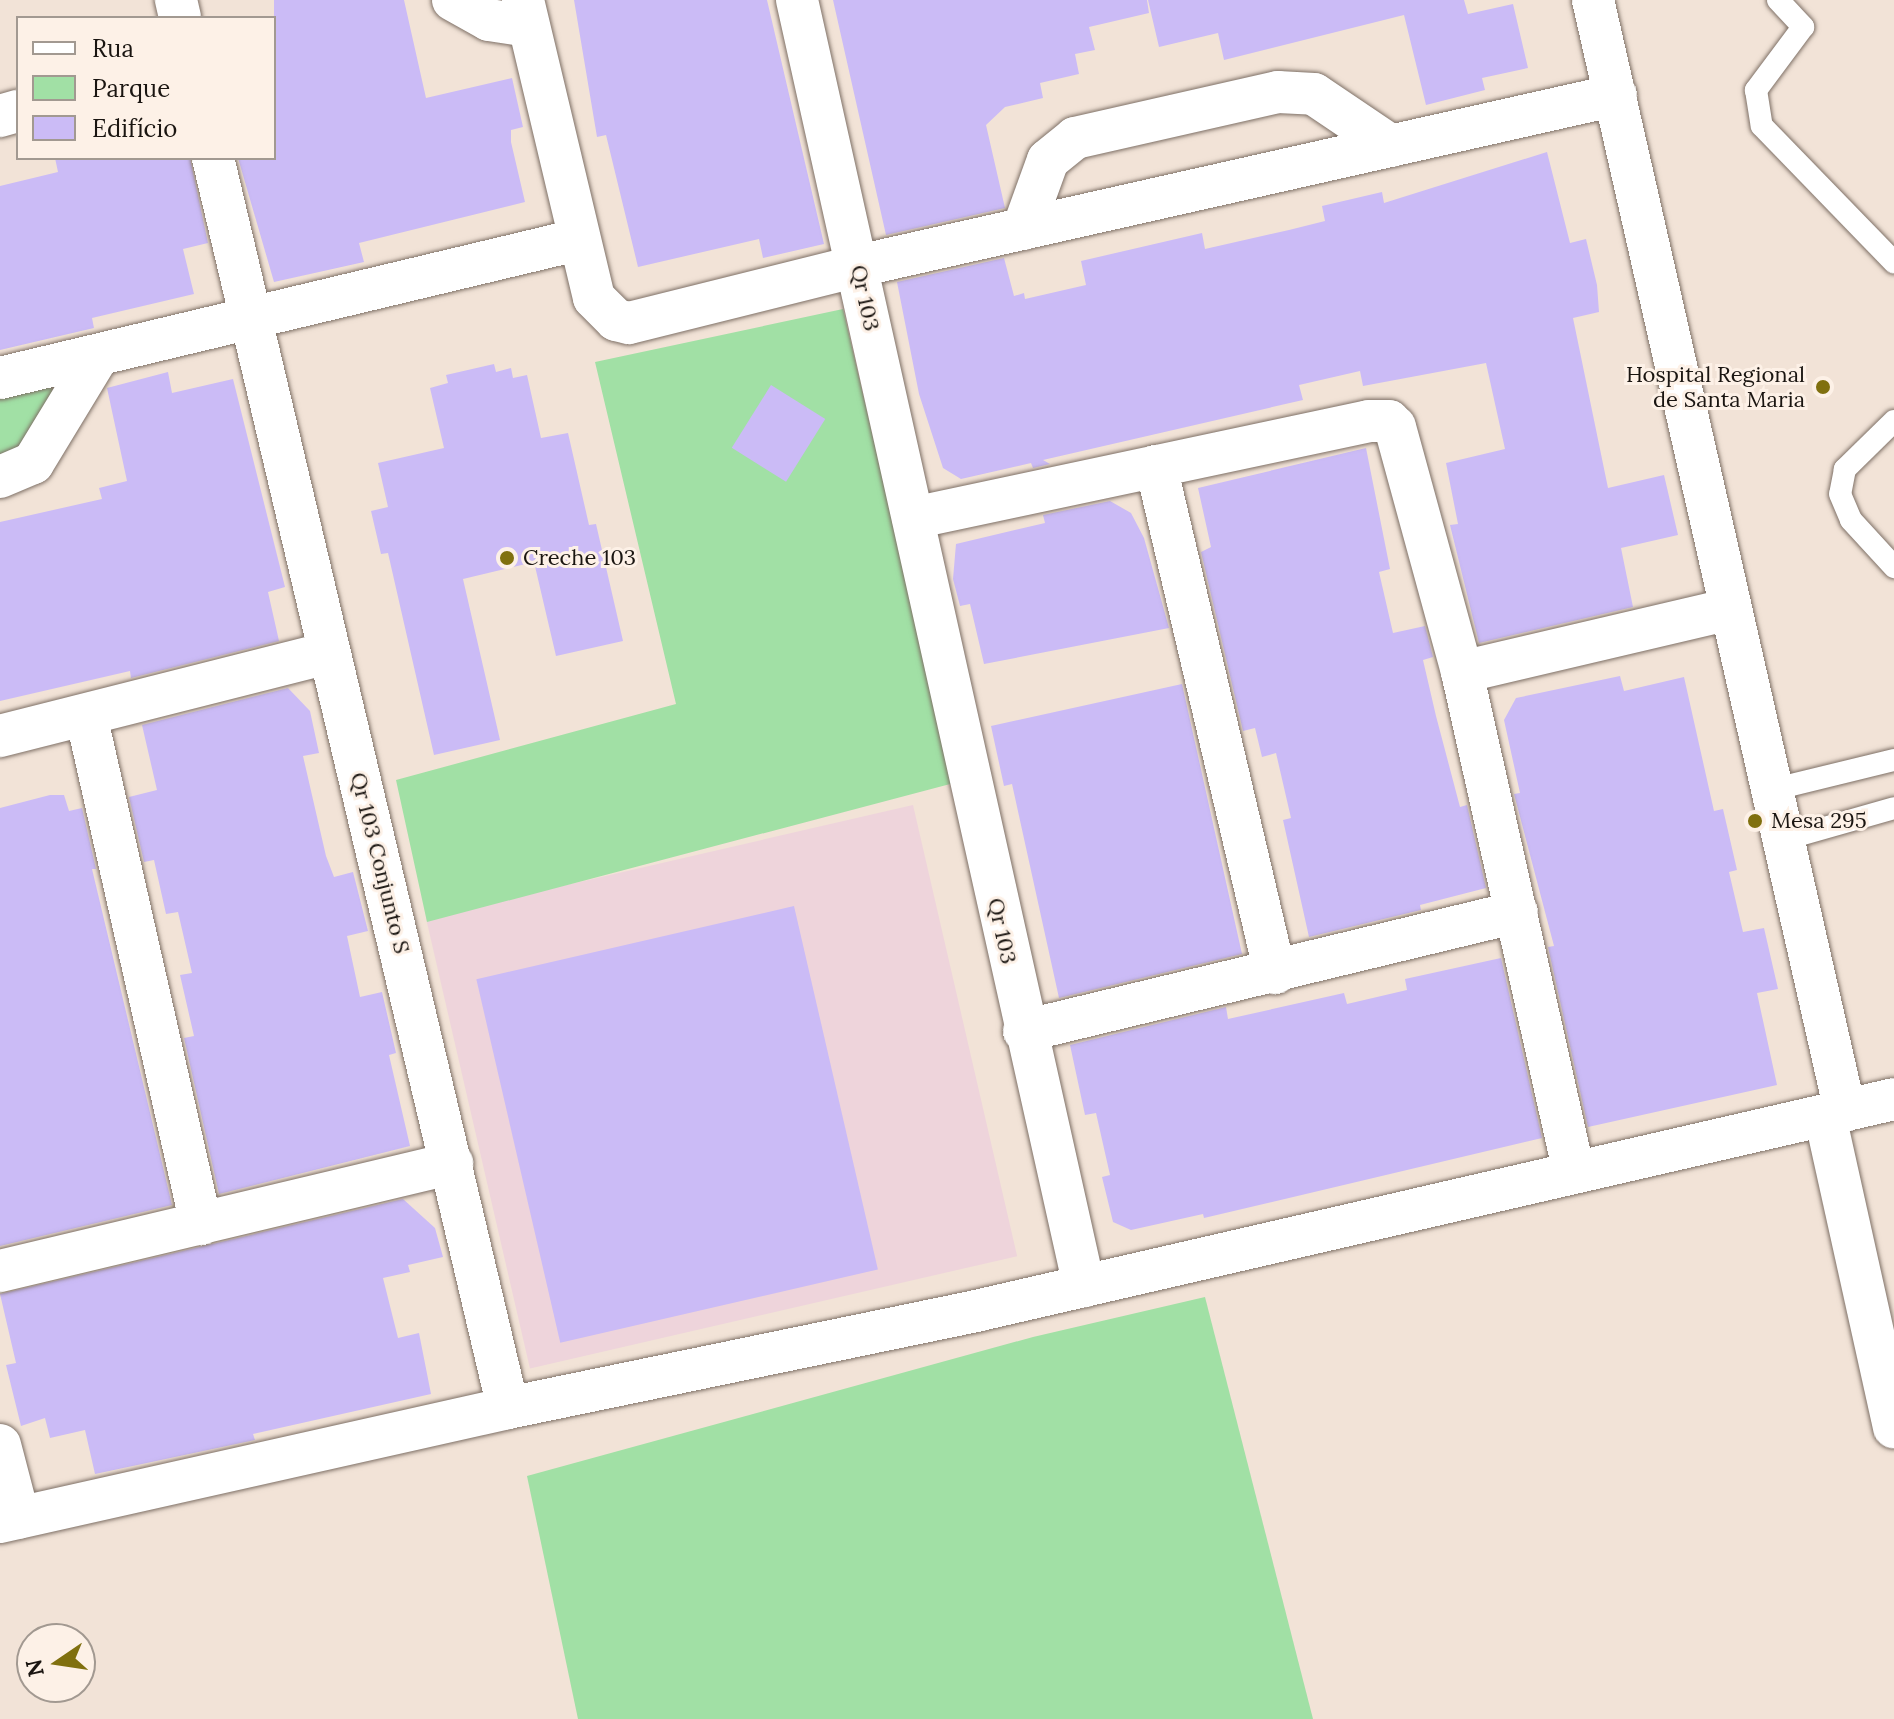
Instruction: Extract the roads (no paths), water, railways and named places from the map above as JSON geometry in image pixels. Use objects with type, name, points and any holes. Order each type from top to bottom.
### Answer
[{"type":"street","points":[[453,0],[489,20],[526,13],[577,240],[594,298],[616,320],[629,323],[858,266],[1616,95]]},
{"type":"street","name":"Qr 103","points":[[797,0],[1024,1031],[1084,1286]]},
{"type":"street","points":[[1593,0],[1782,840],[1894,1427]]},
{"type":"street","points":[[1023,229],[1048,160],[1075,138],[1264,95],[1314,94],[1391,146]]},
{"type":"street","name":"Qr 103 Conjunto S","points":[[213,160],[508,1408]]},
{"type":"street","points":[[0,378],[577,240]]},
{"type":"street","points":[[0,477],[33,463],[98,356]]},
{"type":"street","points":[[913,518],[1156,466],[1389,421],[1400,443],[1462,672],[1574,1173]]},
{"type":"street","points":[[1156,466],[1275,973]]},
{"type":"street","points":[[1462,672],[1730,609]]},
{"type":"street","points":[[0,736],[329,653]]},
{"type":"street","points":[[86,715],[201,1224]]},
{"type":"street","points":[[1024,1031],[1275,973],[1517,912]]},
{"type":"street","points":[[0,1445],[9,1520],[508,1408],[1084,1286],[1894,1099]]},
{"type":"street","points":[[0,1271],[452,1163]]},
{"type":"lane","points":[[1778,0],[1803,27],[1756,90],[1762,126],[1894,262]]},
{"type":"lane","points":[[1894,421],[1845,469],[1840,494],[1851,520],[1894,567]]},
{"type":"lane","points":[[1771,790],[1894,760]]},
{"type":"lane","points":[[1782,840],[1894,808]]},
{"type":"place","name":"Hospital Regional de Santa Maria","points":[[1823,387]]},
{"type":"place","name":"Creche 103","points":[[507,558]]},
{"type":"place","name":"Mesa 295","points":[[1755,821]]}]
